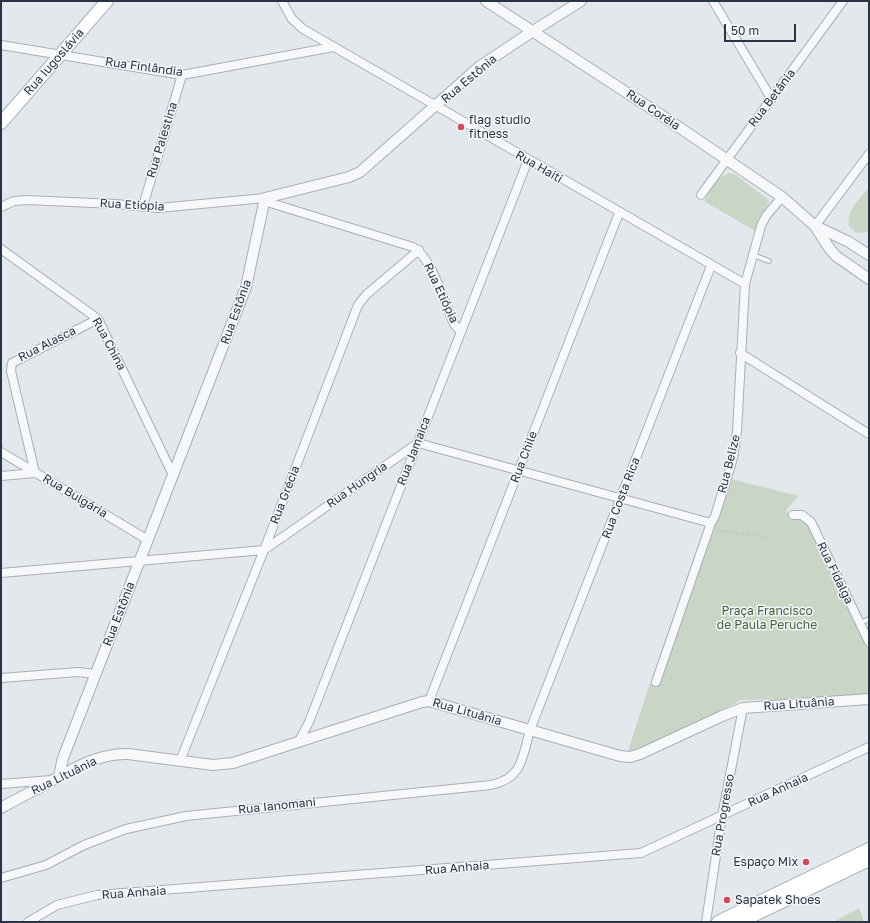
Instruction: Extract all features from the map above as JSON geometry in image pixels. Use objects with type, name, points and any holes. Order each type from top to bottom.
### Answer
[{"type":"main road","name":"Rua Iugoslávia","points":[[1,124],[107,1]]},
{"type":"main road","points":[[740,922],[869,849]]},
{"type":"main road","points":[[718,922],[755,914],[869,860]]},
{"type":"street","name":"Rua Haiti","points":[[282,1],[292,19],[299,26],[333,47],[437,106],[618,213],[745,284]]},
{"type":"street","name":"Rua Coréia","points":[[486,1],[782,197],[815,226],[849,242],[869,255]]},
{"type":"street","name":"Rua Estônia","points":[[57,778],[63,758],[246,287],[264,200],[354,175],[364,169],[437,106],[479,67],[581,1]]},
{"type":"street","points":[[713,1],[771,98]]},
{"type":"street","name":"Rua Betânia","points":[[701,195],[842,1]]},
{"type":"street","name":"Rua Finlândia","points":[[1,45],[182,75],[333,47]]},
{"type":"street","name":"Rua Palestina","points":[[143,206],[182,75]]},
{"type":"street","points":[[815,226],[869,154]]},
{"type":"street","name":"Rua Jamaica","points":[[299,741],[309,722],[528,160]]},
{"type":"street","name":"Rua Belize","points":[[656,682],[710,525],[715,516],[735,445],[745,284],[764,221],[782,197]]},
{"type":"street","name":"Rua Etiópia","points":[[1,207],[14,201],[27,200],[158,208],[264,200],[419,250],[428,263],[454,324],[461,332]]},
{"type":"street","name":"Rua Chile","points":[[429,701],[520,470],[618,213]]},
{"type":"street","name":"Rua Coréia","points":[[815,226],[836,256],[869,279]]},
{"type":"street","name":"Rua China","points":[[1,249],[98,319],[173,475]]},
{"type":"street","name":"Rua Grécia","points":[[180,761],[264,550],[358,305],[367,294],[419,250]]},
{"type":"street","name":"Rua Costa Rica","points":[[530,730],[711,266]]},
{"type":"street","name":"Rua Alasca","points":[[35,473],[11,366],[18,358],[98,319]]},
{"type":"street","points":[[740,353],[869,434]]},
{"type":"street","points":[[418,443],[621,498],[710,525]]},
{"type":"street","name":"Rua Hungria","points":[[1,573],[264,550],[418,443]]},
{"type":"street","name":"Rua Bulgária","points":[[1,452],[148,540]]},
{"type":"street","points":[[1,476],[35,473]]},
{"type":"street","name":"Rua Fidalga","points":[[794,515],[802,515],[811,522],[869,642]]},
{"type":"street","points":[[1,678],[78,672],[96,674]]},
{"type":"street","name":"Rua Lituânia","points":[[1,808],[92,761],[117,754],[220,765],[233,763],[416,703],[429,701],[620,756],[630,757],[640,754],[722,716],[743,708],[869,699]]},
{"type":"street","name":"Rua Progresso","points":[[706,922],[722,816],[743,708]]},
{"type":"street","name":"Rua Ianomani","points":[[1,878],[46,865],[100,838],[151,822],[186,816],[500,783],[507,780],[517,772],[530,730]]},
{"type":"street","name":"Rua Anhaia","points":[[28,922],[57,905],[97,895],[635,854],[647,851],[869,747]]},
{"type":"street","points":[[1,784],[57,778]]},
{"type":"lane","points":[[753,255],[769,261]]},
{"type":"lane","points":[[860,623],[869,619]]},
{"type":"path","points":[[710,525],[767,537]]},
{"type":"green space","points":[[729,173],[736,175],[769,200],[755,231],[704,201],[719,178]]},
{"type":"green space","points":[[869,188],[869,232],[857,233],[849,226],[850,215],[854,205]]},
{"type":"green space","name":"Praça Francisco de Paula Peruche","points":[[731,479],[799,496],[786,510],[790,516],[809,519],[869,642],[869,698],[739,700],[736,703],[644,748],[628,751],[650,683],[659,685],[713,527],[718,520]]},
{"type":"green space","points":[[859,908],[864,922],[833,922]]},
{"type":"place","name":"flag studio fitness","points":[[461,127]]},
{"type":"place","name":"Espaço Mix","points":[[806,862]]},
{"type":"place","name":"Sapatek Shoes","points":[[727,900]]}]
